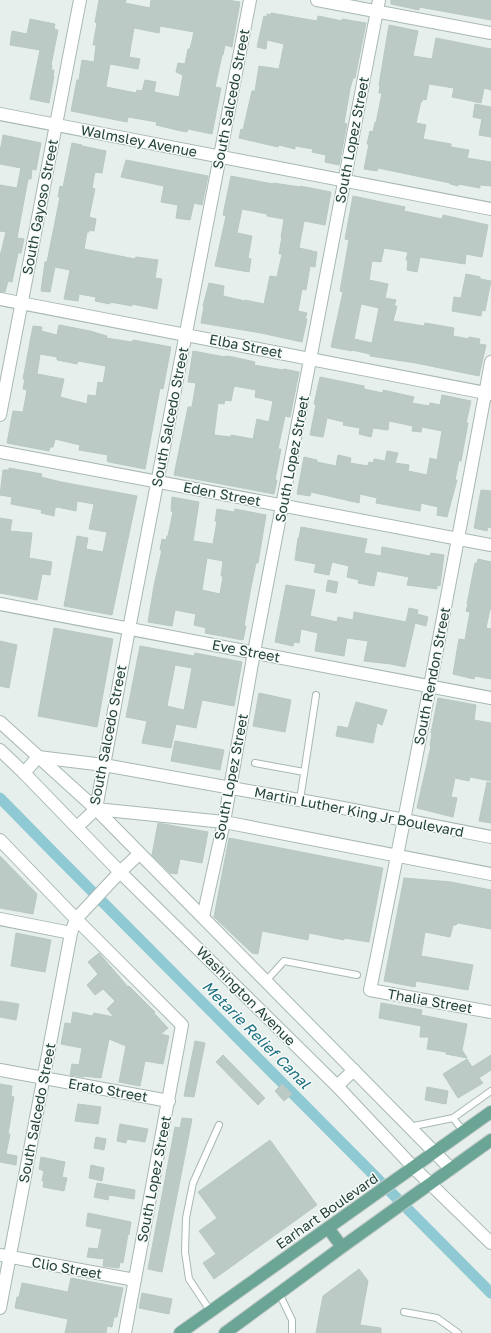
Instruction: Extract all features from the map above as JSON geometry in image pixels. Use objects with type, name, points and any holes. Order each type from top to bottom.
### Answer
[{"type":"main road","name":"Earhart Boulevard","points":[[180,1333],[491,1112]]},
{"type":"main road","points":[[225,1333],[384,1216],[491,1140]]},
{"type":"main road","points":[[328,1228],[342,1247]]},
{"type":"street","name":"South Gayoso Street","points":[[0,415],[80,0]]},
{"type":"street","name":"South Salcedo Street","points":[[77,827],[96,809],[129,629],[250,0]]},
{"type":"street","points":[[318,0],[378,6],[491,33]]},
{"type":"street","name":"South Lopez Street","points":[[203,917],[224,822],[254,652],[378,6]]},
{"type":"street","name":"Walmsley Avenue","points":[[0,114],[491,209]]},
{"type":"street","name":"Elba Street","points":[[0,299],[488,393]]},
{"type":"street","name":"South Rendon Street","points":[[370,990],[398,856],[429,687],[488,393],[491,362]]},
{"type":"street","name":"Eden Street","points":[[0,452],[491,545]]},
{"type":"street","name":"Eve Street","points":[[0,604],[491,698]]},
{"type":"street","name":"Washington Avenue","points":[[0,722],[96,809],[451,1169]]},
{"type":"street","name":"Washington Avenue","points":[[0,750],[120,872],[337,1086],[409,1171],[430,1183],[491,1243]]},
{"type":"street","points":[[24,773],[38,757]]},
{"type":"street","name":"Martin Luther King Jr Boulevard","points":[[38,757],[104,765],[300,800],[491,837]]},
{"type":"street","points":[[96,809],[224,822],[491,874]]},
{"type":"street","points":[[0,840],[76,919],[139,854]]},
{"type":"street","points":[[0,919],[71,933]]},
{"type":"street","name":"South Salcedo Street","points":[[0,1308],[5,1256],[44,1078],[71,933],[76,919]]},
{"type":"street","name":"South Lopez Street","points":[[76,919],[182,1025],[125,1333]]},
{"type":"street","name":"Thalia Street","points":[[370,990],[491,1012]]},
{"type":"street","name":"Erato Street","points":[[0,1070],[169,1101]]},
{"type":"street","points":[[337,1086],[354,1070]]},
{"type":"street","name":"Clio Street","points":[[5,1256],[135,1280]]},
{"type":"lane","points":[[300,800],[316,695]]},
{"type":"lane","points":[[255,763],[304,772]]},
{"type":"lane","points":[[266,981],[284,961],[357,974]]},
{"type":"lane","points":[[409,1127],[453,1118],[491,1091]]},
{"type":"lane","points":[[453,1118],[464,1132]]},
{"type":"lane","points":[[211,1312],[189,1279],[184,1252],[186,1218],[193,1183],[219,1125]]},
{"type":"lane","points":[[279,1293],[292,1320],[292,1333]]},
{"type":"lane","points":[[404,1312],[437,1318],[458,1333]]},
{"type":"building","points":[[99,0],[126,0],[125,3],[150,8],[151,0],[227,0],[240,2],[232,47],[225,45],[215,87],[221,88],[212,134],[188,129],[187,132],[177,130],[156,125],[157,122],[128,117],[127,122],[71,111],[77,80],[79,80],[82,60],[94,62],[96,45],[93,45],[97,23],[95,22]],"holes":[[[160,26],[194,32],[185,64],[178,63],[176,72],[183,75],[179,97],[154,92],[156,82],[145,80],[142,91],[137,90],[136,93],[106,87],[110,64],[138,69],[140,59],[129,57],[134,28],[159,33]]]},
{"type":"building","points":[[391,0],[491,0],[491,20],[419,7],[419,10],[391,4]]},
{"type":"building","points":[[271,13],[317,21],[318,16],[342,21],[342,19],[366,23],[355,78],[353,78],[350,89],[344,123],[347,124],[339,165],[325,162],[326,155],[312,152],[313,149],[295,146],[295,149],[279,145],[278,147],[239,138],[241,129],[243,130],[252,91],[255,91],[259,66],[279,69],[284,44],[267,40],[266,49],[257,47],[264,16],[267,17],[267,14],[271,15]]},
{"type":"building","points":[[30,19],[55,24],[54,29],[58,30],[51,65],[51,70],[54,70],[54,76],[49,103],[30,99],[40,50],[10,45],[12,31],[27,34]]},
{"type":"building","points":[[389,25],[418,31],[413,56],[432,59],[436,38],[491,49],[491,90],[484,88],[481,103],[452,97],[454,88],[429,84],[426,100],[423,99],[422,102],[421,101],[416,123],[426,125],[423,139],[451,144],[451,147],[469,150],[467,158],[491,162],[491,186],[480,185],[480,188],[458,184],[458,186],[378,168],[377,171],[364,169],[370,131],[373,132],[375,122],[376,123],[382,93],[379,93],[379,85]]},
{"type":"building","points":[[475,104],[491,107],[491,137],[479,135],[482,119],[473,117]]},
{"type":"building","points":[[3,135],[41,143],[36,170],[32,169],[31,179],[28,179],[17,238],[24,239],[21,253],[18,253],[12,282],[8,281],[5,292],[0,292],[0,256],[6,232],[0,231],[0,185],[17,188],[21,168],[0,164],[0,147]]},
{"type":"building","points":[[72,143],[106,151],[102,173],[95,172],[92,188],[95,189],[89,217],[96,219],[94,231],[89,230],[89,232],[87,232],[84,249],[135,259],[136,257],[158,260],[155,278],[162,279],[157,309],[132,304],[132,306],[110,302],[110,304],[95,301],[96,297],[79,294],[78,301],[64,299],[70,270],[55,267],[50,292],[41,291],[45,262],[47,262],[60,197],[58,197],[60,186],[63,187]]},
{"type":"building","points":[[126,160],[208,176],[202,205],[194,203],[190,220],[176,218],[178,205],[161,202],[164,186],[121,177]]},
{"type":"building","points":[[231,176],[273,184],[300,186],[331,192],[325,225],[304,221],[299,248],[317,252],[315,267],[310,266],[306,290],[302,289],[298,311],[307,313],[302,342],[261,333],[201,323],[203,306],[209,283],[224,286],[223,296],[264,304],[270,276],[277,277],[282,254],[279,254],[284,219],[242,209],[237,233],[252,236],[248,258],[251,259],[249,272],[215,266],[226,216],[223,215]]},
{"type":"building","points":[[353,196],[405,207],[404,211],[442,219],[443,215],[488,225],[482,257],[466,254],[465,264],[420,257],[417,272],[407,270],[408,260],[406,260],[408,252],[384,248],[381,262],[372,261],[369,280],[388,284],[385,298],[396,300],[394,306],[397,306],[393,321],[424,326],[425,323],[454,328],[453,336],[469,339],[469,337],[480,339],[479,344],[486,345],[479,376],[416,363],[370,356],[370,354],[331,347],[343,292],[340,291],[349,240],[345,239]],"holes":[[[361,304],[379,308],[372,343],[354,339]]]},
{"type":"building","points":[[466,274],[491,281],[485,311],[482,310],[481,316],[452,311],[454,297],[461,298]]},
{"type":"building","points":[[59,325],[90,331],[107,336],[106,338],[132,342],[133,340],[171,347],[163,389],[160,388],[145,469],[109,462],[107,461],[108,455],[79,450],[80,445],[55,439],[53,447],[50,447],[49,451],[7,443],[13,411],[23,412],[27,390],[23,389],[25,379],[23,379],[33,326],[42,327],[41,331],[57,335]],"holes":[[[40,354],[57,357],[57,360],[77,364],[78,361],[106,366],[103,383],[98,382],[96,396],[88,395],[87,404],[60,397],[64,379],[37,374]]]},
{"type":"building","points":[[193,351],[233,357],[255,362],[254,365],[299,372],[290,417],[285,416],[278,449],[281,449],[274,494],[174,475],[188,407],[192,407],[196,383],[188,382]],"holes":[[[234,386],[256,390],[255,397],[273,401],[269,422],[257,419],[253,439],[231,435],[231,437],[214,435],[218,403],[224,404],[225,400],[231,401]]]},
{"type":"building","points":[[320,377],[364,386],[364,389],[383,393],[383,390],[414,397],[412,403],[429,406],[430,403],[440,405],[442,395],[471,401],[466,423],[468,423],[461,461],[459,460],[455,480],[457,480],[447,517],[437,515],[438,507],[421,503],[420,511],[376,503],[377,498],[360,494],[359,503],[311,492],[310,496],[297,494],[304,457],[317,460],[317,462],[336,466],[338,455],[351,458],[350,463],[368,466],[369,462],[373,463],[374,459],[385,461],[387,451],[398,453],[395,463],[409,465],[408,471],[427,475],[430,458],[437,460],[442,431],[422,427],[421,432],[412,431],[413,426],[389,421],[388,430],[373,428],[371,437],[359,434],[360,428],[343,425],[344,422],[327,418],[323,437],[310,435],[316,405],[314,404]]},
{"type":"building","points":[[9,468],[42,474],[41,477],[61,482],[137,496],[112,615],[64,606],[77,536],[88,538],[86,549],[103,552],[107,532],[89,529],[94,504],[77,501],[76,511],[57,507],[55,508],[54,516],[41,513],[42,510],[11,504],[12,497],[0,495],[3,470],[9,470]]},
{"type":"building","points":[[481,490],[491,491],[491,528],[488,527],[487,531],[474,528]]},
{"type":"building","points":[[172,497],[199,502],[193,541],[213,544],[217,521],[215,521],[217,509],[234,512],[235,509],[266,515],[258,563],[256,563],[251,587],[243,640],[205,633],[206,628],[194,625],[196,614],[175,610],[172,626],[148,622],[162,550],[160,550],[162,539],[166,540],[168,536],[173,512],[171,511]],"holes":[[[207,558],[223,561],[221,576],[223,576],[220,594],[202,590]]]},
{"type":"building","points":[[0,518],[12,520],[10,531],[32,533],[29,558],[52,562],[50,575],[42,574],[37,600],[0,593]]},
{"type":"building","points":[[301,527],[367,539],[364,553],[381,556],[382,547],[430,556],[431,553],[444,555],[440,586],[437,585],[437,589],[407,585],[409,577],[377,571],[374,586],[358,583],[359,580],[347,577],[349,566],[332,562],[329,575],[314,572],[316,564],[295,560]]},
{"type":"building","points":[[478,559],[491,562],[491,610],[490,609],[486,628],[491,629],[491,679],[475,676],[474,679],[453,674],[459,639],[465,640],[470,612],[466,611],[467,604],[475,563],[477,563]]},
{"type":"building","points":[[328,580],[338,582],[336,593],[326,591]]},
{"type":"building","points":[[286,585],[315,590],[310,616],[337,622],[338,617],[353,620],[354,612],[406,622],[409,608],[418,610],[417,614],[428,617],[426,626],[415,623],[405,667],[364,661],[368,641],[347,638],[344,656],[315,651],[318,633],[301,629],[299,643],[294,642],[293,646],[275,642]]},
{"type":"building","points":[[54,628],[113,639],[97,727],[38,716]]},
{"type":"building","points":[[0,641],[17,645],[9,688],[0,686]]},
{"type":"building","points":[[140,646],[194,656],[195,653],[242,662],[234,706],[202,700],[196,728],[176,724],[171,748],[142,743],[147,721],[126,717]],"holes":[[[175,665],[192,668],[184,710],[167,706]]]},
{"type":"building","points":[[259,693],[291,700],[285,732],[253,726]]},
{"type":"building","points":[[438,698],[476,705],[474,720],[491,723],[491,781],[470,777],[469,781],[455,778],[451,797],[457,798],[453,817],[417,808],[431,746],[431,733]]},
{"type":"building","points":[[356,702],[387,710],[382,725],[377,723],[373,743],[336,736],[338,726],[348,728]]},
{"type":"building","points":[[175,741],[224,750],[220,770],[171,761]]},
{"type":"building","points":[[487,782],[491,783],[491,823],[479,821]]},
{"type":"building","points":[[158,823],[208,832],[202,863],[180,859],[177,874],[170,873],[152,855]]},
{"type":"building","points":[[229,838],[383,868],[369,942],[344,938],[344,940],[309,933],[308,940],[262,931],[258,954],[252,953],[214,917]]},
{"type":"building","points":[[0,856],[37,894],[33,914],[0,908]]},
{"type":"building","points":[[404,878],[451,882],[491,890],[491,929],[458,923],[453,925],[450,937],[425,932],[421,956],[473,965],[468,990],[416,981],[415,987],[384,981]]},
{"type":"building","points":[[16,933],[51,940],[45,972],[11,966]]},
{"type":"building","points":[[99,953],[128,987],[129,986],[155,1012],[154,1013],[168,1028],[161,1034],[169,1036],[163,1064],[145,1061],[140,1086],[119,1082],[126,1046],[109,1039],[101,1078],[70,1075],[72,1064],[79,1065],[82,1048],[61,1044],[65,1023],[71,1024],[73,1012],[92,1016],[94,1013],[114,1017],[107,1009],[115,1001],[103,989],[95,995],[87,985],[98,974],[88,962]]},
{"type":"building","points":[[0,1001],[19,1004],[16,1020],[0,1017]]},
{"type":"building","points":[[381,1003],[422,1010],[421,1015],[467,1024],[462,1050],[467,1058],[446,1054],[446,1052],[427,1049],[429,1037],[420,1037],[421,1026],[379,1018]]},
{"type":"building","points":[[195,1041],[205,1043],[194,1097],[184,1096]]},
{"type":"building","points":[[223,1055],[265,1098],[258,1105],[216,1062]]},
{"type":"building","points":[[491,1055],[491,1070],[479,1078],[483,1083],[458,1098],[443,1074],[467,1059],[472,1067]]},
{"type":"building","points":[[0,1084],[12,1086],[11,1096],[14,1097],[6,1154],[17,1156],[16,1165],[0,1162]]},
{"type":"building","points":[[282,1084],[292,1094],[284,1101],[275,1091]]},
{"type":"building","points":[[427,1087],[448,1091],[446,1104],[425,1100]]},
{"type":"building","points":[[78,1104],[101,1107],[98,1124],[75,1121]]},
{"type":"building","points":[[182,1118],[192,1119],[162,1272],[148,1269],[175,1127],[180,1128]]},
{"type":"building","points":[[120,1124],[148,1129],[145,1142],[127,1139],[126,1143],[117,1141]]},
{"type":"building","points":[[96,1137],[106,1139],[104,1150],[94,1148]]},
{"type":"building","points":[[270,1140],[317,1205],[214,1279],[203,1263],[216,1254],[199,1231],[217,1218],[198,1192]]},
{"type":"building","points":[[41,1157],[65,1162],[62,1177],[67,1178],[64,1191],[43,1187],[44,1181],[42,1181],[44,1171],[39,1169]]},
{"type":"building","points":[[91,1165],[104,1168],[102,1181],[89,1178]]},
{"type":"building","points":[[97,1183],[135,1190],[134,1199],[109,1195],[108,1200],[94,1197]]},
{"type":"building","points":[[88,1213],[131,1222],[123,1263],[120,1262],[119,1268],[103,1266],[104,1259],[87,1257],[89,1248],[98,1249],[102,1229],[86,1226]]},
{"type":"building","points":[[359,1269],[368,1281],[360,1325],[381,1328],[381,1333],[316,1333],[323,1296]]},
{"type":"building","points":[[71,1278],[123,1288],[117,1317],[114,1317],[112,1327],[107,1326],[106,1333],[65,1333],[68,1319],[15,1308],[22,1283],[68,1292]]},
{"type":"building","points":[[142,1293],[172,1299],[169,1314],[139,1308]]},
{"type":"waterway","name":"Metarie Relief Canal","points":[[0,798],[491,1293]]}]
